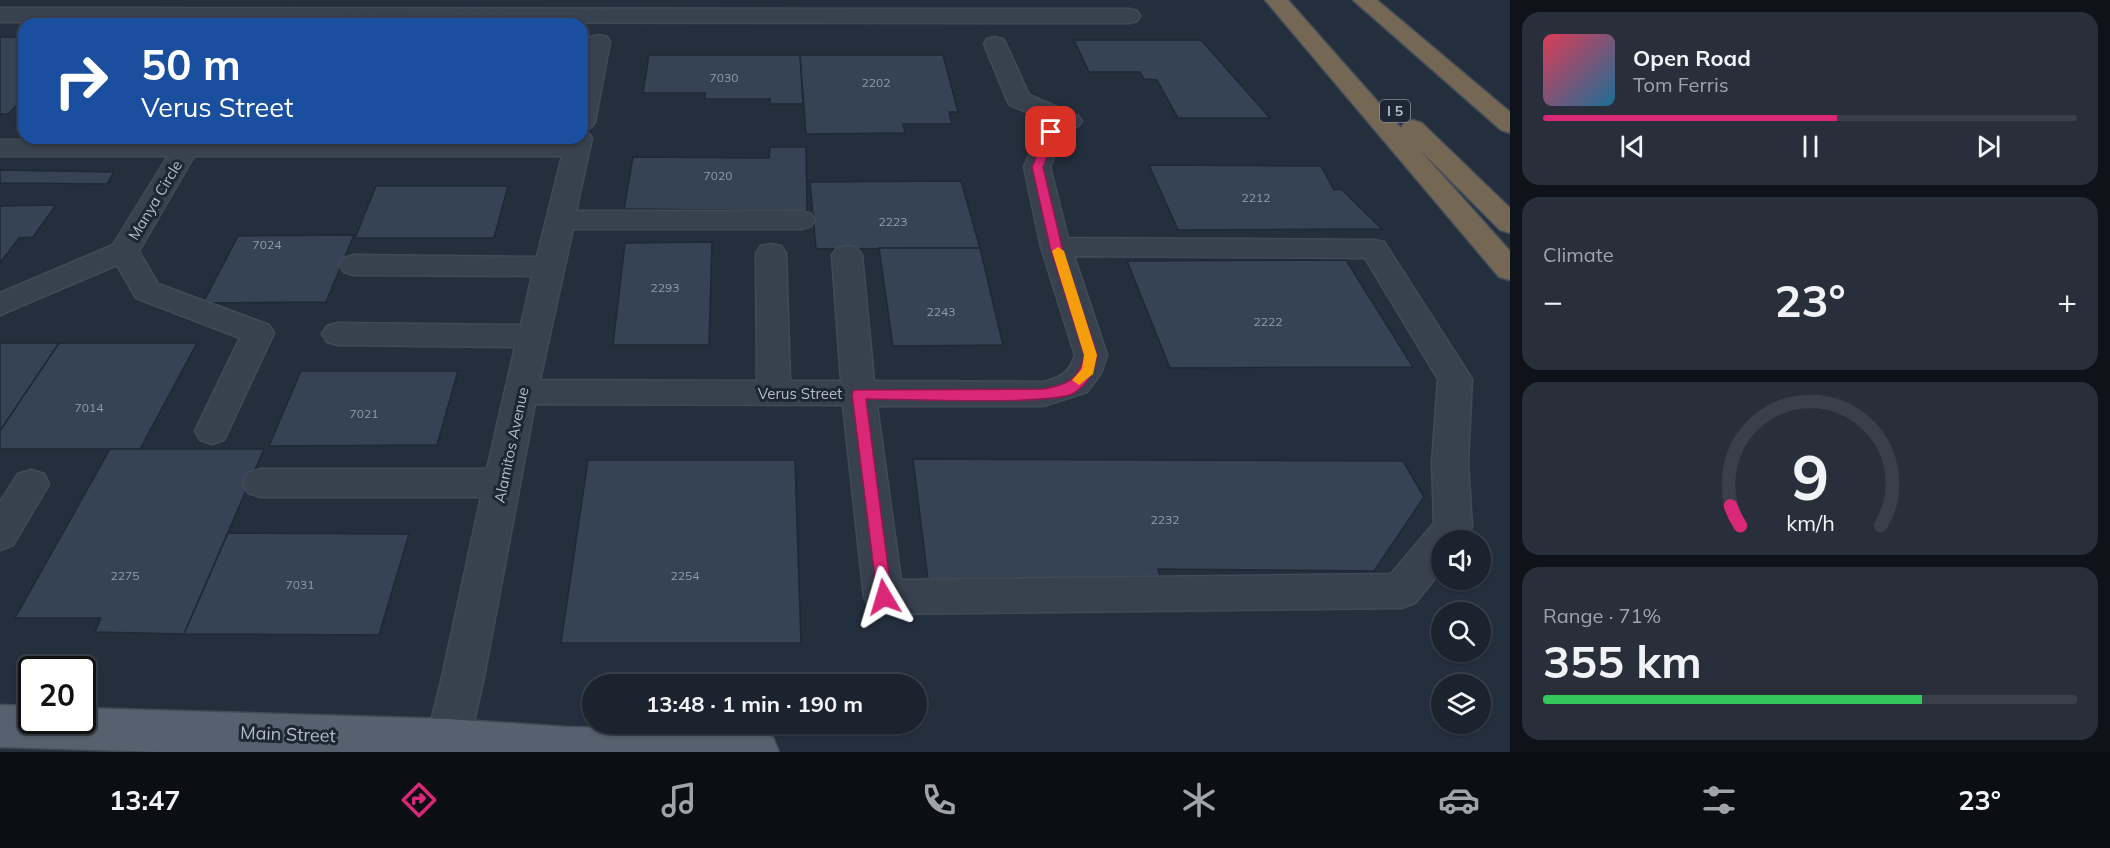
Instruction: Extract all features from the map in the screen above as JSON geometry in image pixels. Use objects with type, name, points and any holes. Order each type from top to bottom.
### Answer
[{"type":"highway","name":"I 5","points":[[1277,0],[1510,224]]},
{"type":"highway","points":[[1277,0],[1510,270]]},
{"type":"highway","points":[[1364,0],[1510,125]]},
{"type":"main road","name":"Main Street","points":[[0,726],[446,746],[757,752]]},
{"type":"street","points":[[0,15],[606,8],[1130,16]]},
{"type":"street","name":"Alamitos Avenue","points":[[588,94],[599,42]]},
{"type":"street","name":"Verus Street","points":[[521,392],[1043,394],[1068,389],[1088,370],[1091,355],[1056,247],[1037,167],[1051,132],[1070,121],[1019,100],[995,44]]},
{"type":"street","points":[[19,145],[65,144]]},
{"type":"street","points":[[123,144],[185,149],[322,144]]},
{"type":"street","name":"Alamitos Avenue","points":[[446,746],[462,682],[521,392],[577,144]]},
{"type":"street","name":"Manya Circle","points":[[124,251],[185,149]]},
{"type":"street","points":[[560,220],[801,220]]},
{"type":"street","points":[[1056,247],[1374,249],[1455,379],[1450,463],[1454,527],[1451,530]]},
{"type":"street","points":[[0,304],[124,251],[147,291],[258,333],[212,431]]},
{"type":"street","points":[[771,253],[774,393]]},
{"type":"street","points":[[847,255],[859,394],[884,597],[1401,591],[1431,554]]},
{"type":"street","points":[[354,265],[550,267]]},
{"type":"street","points":[[338,334],[534,336]]},
{"type":"street","points":[[261,483],[502,483]]},
{"type":"street","points":[[0,534],[31,484]]},
{"type":"building","points":[[0,37],[18,37],[18,104],[8,114],[0,114]]},
{"type":"building","points":[[1074,40],[1201,40],[1270,118],[1178,118],[1157,80],[1144,79],[1140,72],[1089,72]]},
{"type":"building","points":[[649,55],[800,55],[803,104],[770,104],[770,99],[705,99],[705,93],[643,93]]},
{"type":"building","points":[[800,55],[943,55],[958,112],[949,112],[952,124],[903,124],[905,133],[806,134]]},
{"type":"building","points":[[770,147],[806,147],[807,211],[624,209],[633,157],[769,158]]},
{"type":"building","points":[[1149,165],[1321,166],[1334,190],[1341,189],[1382,229],[1178,230]]},
{"type":"building","points":[[0,170],[114,172],[107,184],[0,183]]},
{"type":"building","points":[[961,181],[980,248],[816,249],[810,182]]},
{"type":"building","points":[[376,186],[508,186],[494,238],[355,238]]},
{"type":"building","points":[[56,205],[33,237],[19,238],[0,263],[0,206]]},
{"type":"building","points":[[354,235],[326,302],[203,303],[238,236]]},
{"type":"building","points":[[712,242],[709,345],[613,345],[625,243]]},
{"type":"building","points":[[879,248],[980,248],[1003,345],[893,346]]},
{"type":"building","points":[[1346,260],[1413,367],[1170,368],[1127,261]]},
{"type":"building","points":[[0,343],[59,343],[0,431]]},
{"type":"building","points":[[59,343],[197,343],[140,449],[0,449],[0,431]]},
{"type":"building","points":[[301,371],[458,371],[437,445],[269,446]]},
{"type":"building","points":[[110,449],[264,449],[184,634],[95,632],[101,618],[15,618]]},
{"type":"building","points":[[913,459],[1403,461],[1424,497],[1374,571],[1158,569],[1160,578],[928,580]]},
{"type":"building","points":[[588,460],[795,460],[801,643],[561,643]]},
{"type":"building","points":[[228,533],[409,534],[379,635],[184,634]]},
{"type":"slow traffic","points":[[1058,251],[1091,355],[1088,370],[1079,380]]},
{"type":"route","points":[[884,597],[859,394],[1043,394],[1068,389],[1088,370],[1091,355],[1056,247],[1037,167],[1051,132]]}]
